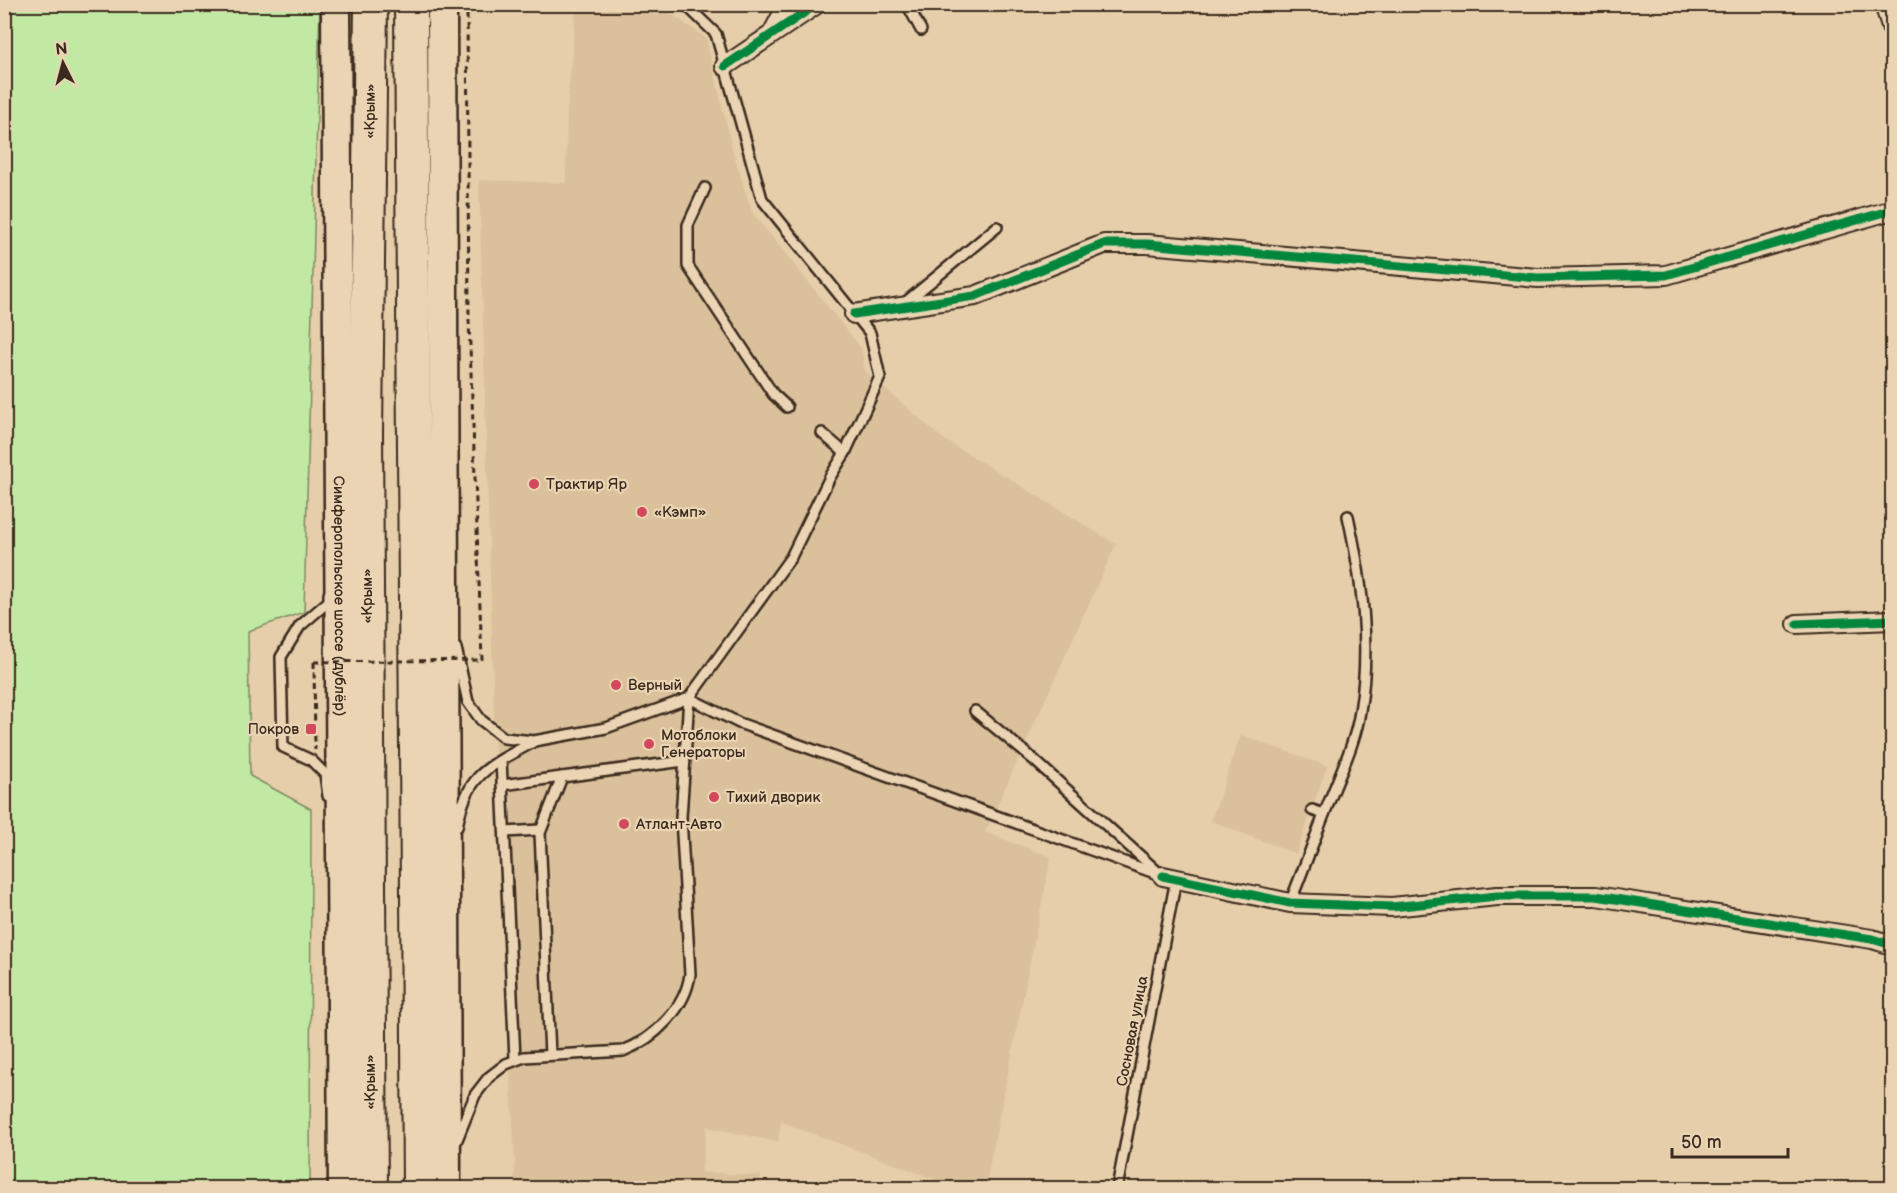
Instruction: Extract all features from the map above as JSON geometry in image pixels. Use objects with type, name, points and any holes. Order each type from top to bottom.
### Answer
[{"type":"highway","name":"«Крым»","points":[[371,4],[366,433],[371,1188]]},
{"type":"highway","points":[[411,4],[418,1188]]},
{"type":"main road","name":"Симферопольское шоссе (дублёр)","points":[[336,4],[343,1188]]},
{"type":"main road","points":[[442,4],[446,1177]]},
{"type":"street","points":[[770,36],[788,4]]},
{"type":"street","points":[[725,66],[817,4]]},
{"type":"street","points":[[1884,4],[1893,29]]},
{"type":"street","points":[[854,314],[975,296],[1104,244],[1147,244],[1538,278],[1666,276],[1893,210]]},
{"type":"street","points":[[1797,624],[1893,620]]},
{"type":"street","points":[[1169,878],[1290,903],[1392,907],[1497,896],[1596,897],[1872,939],[1893,945]]},
{"type":"lane","points":[[446,1177],[475,1095],[497,1070],[515,1059],[623,1051],[634,1047],[658,1030],[686,994],[690,974],[681,824],[689,698],[791,557],[830,477],[845,453],[880,377],[870,333],[762,199],[716,34],[686,4]]},
{"type":"lane","points":[[907,4],[921,30]]},
{"type":"lane","points":[[705,188],[688,225],[688,266],[773,394],[787,407]]},
{"type":"lane","points":[[901,307],[997,227]]},
{"type":"lane","points":[[822,433],[845,453]]},
{"type":"lane","points":[[339,502],[328,601],[300,626],[281,657],[283,747],[311,760],[325,774],[342,878]]},
{"type":"lane","points":[[1290,903],[1347,756],[1360,712],[1364,666],[1363,607],[1358,563],[1348,516]]},
{"type":"lane","points":[[443,582],[468,702],[480,720],[504,738],[534,741],[606,728],[689,698],[739,723],[1169,878]]},
{"type":"lane","points":[[975,711],[1169,878]]},
{"type":"lane","points":[[444,891],[461,805],[477,778],[501,760],[534,741]]},
{"type":"lane","points":[[501,760],[515,1059]]},
{"type":"lane","points":[[502,785],[684,761]]},
{"type":"lane","points":[[550,1055],[540,830],[562,777]]},
{"type":"lane","points":[[1312,810],[1324,814]]},
{"type":"lane","points":[[505,832],[540,830]]},
{"type":"lane","name":"Сосновая улица","points":[[1117,1188],[1169,878]]},
{"type":"path","points":[[314,764],[314,662],[482,660],[482,604],[469,320],[467,4]]},
{"type":"shaded area","points":[[576,5],[658,5],[706,38],[733,152],[752,212],[861,348],[865,371],[942,438],[1116,544],[985,832],[1051,857],[985,1188],[959,1188],[781,1122],[778,1142],[707,1127],[701,1172],[761,1176],[760,1188],[514,1188],[515,1164],[496,790],[479,180],[566,183],[567,110]]},
{"type":"shaded area","points":[[1241,735],[1327,766],[1296,854],[1211,821]]},
{"type":"green space","points":[[5,4],[320,5],[304,612],[248,631],[250,776],[311,809],[310,1188],[5,1188]]},
{"type":"cycle path","points":[[725,66],[817,4]]},
{"type":"cycle path","points":[[854,314],[975,296],[1104,244],[1147,244],[1538,278],[1666,275],[1892,210]]},
{"type":"cycle path","points":[[1797,624],[1892,620]]},
{"type":"cycle path","points":[[1163,876],[1290,903],[1392,907],[1497,896],[1596,896],[1872,939],[1892,945]]},
{"type":"place","name":"Трактир Яр","points":[[534,484]]},
{"type":"place","name":"«Кэмп»","points":[[642,512]]},
{"type":"place","name":"Верный","points":[[616,685]]},
{"type":"place","name":"Покров","points":[[311,729]]},
{"type":"place","name":"Мотоблоки Генераторы","points":[[649,744]]},
{"type":"place","name":"Тихий дворик","points":[[714,797]]},
{"type":"place","name":"Атлант-Авто","points":[[624,824]]}]
